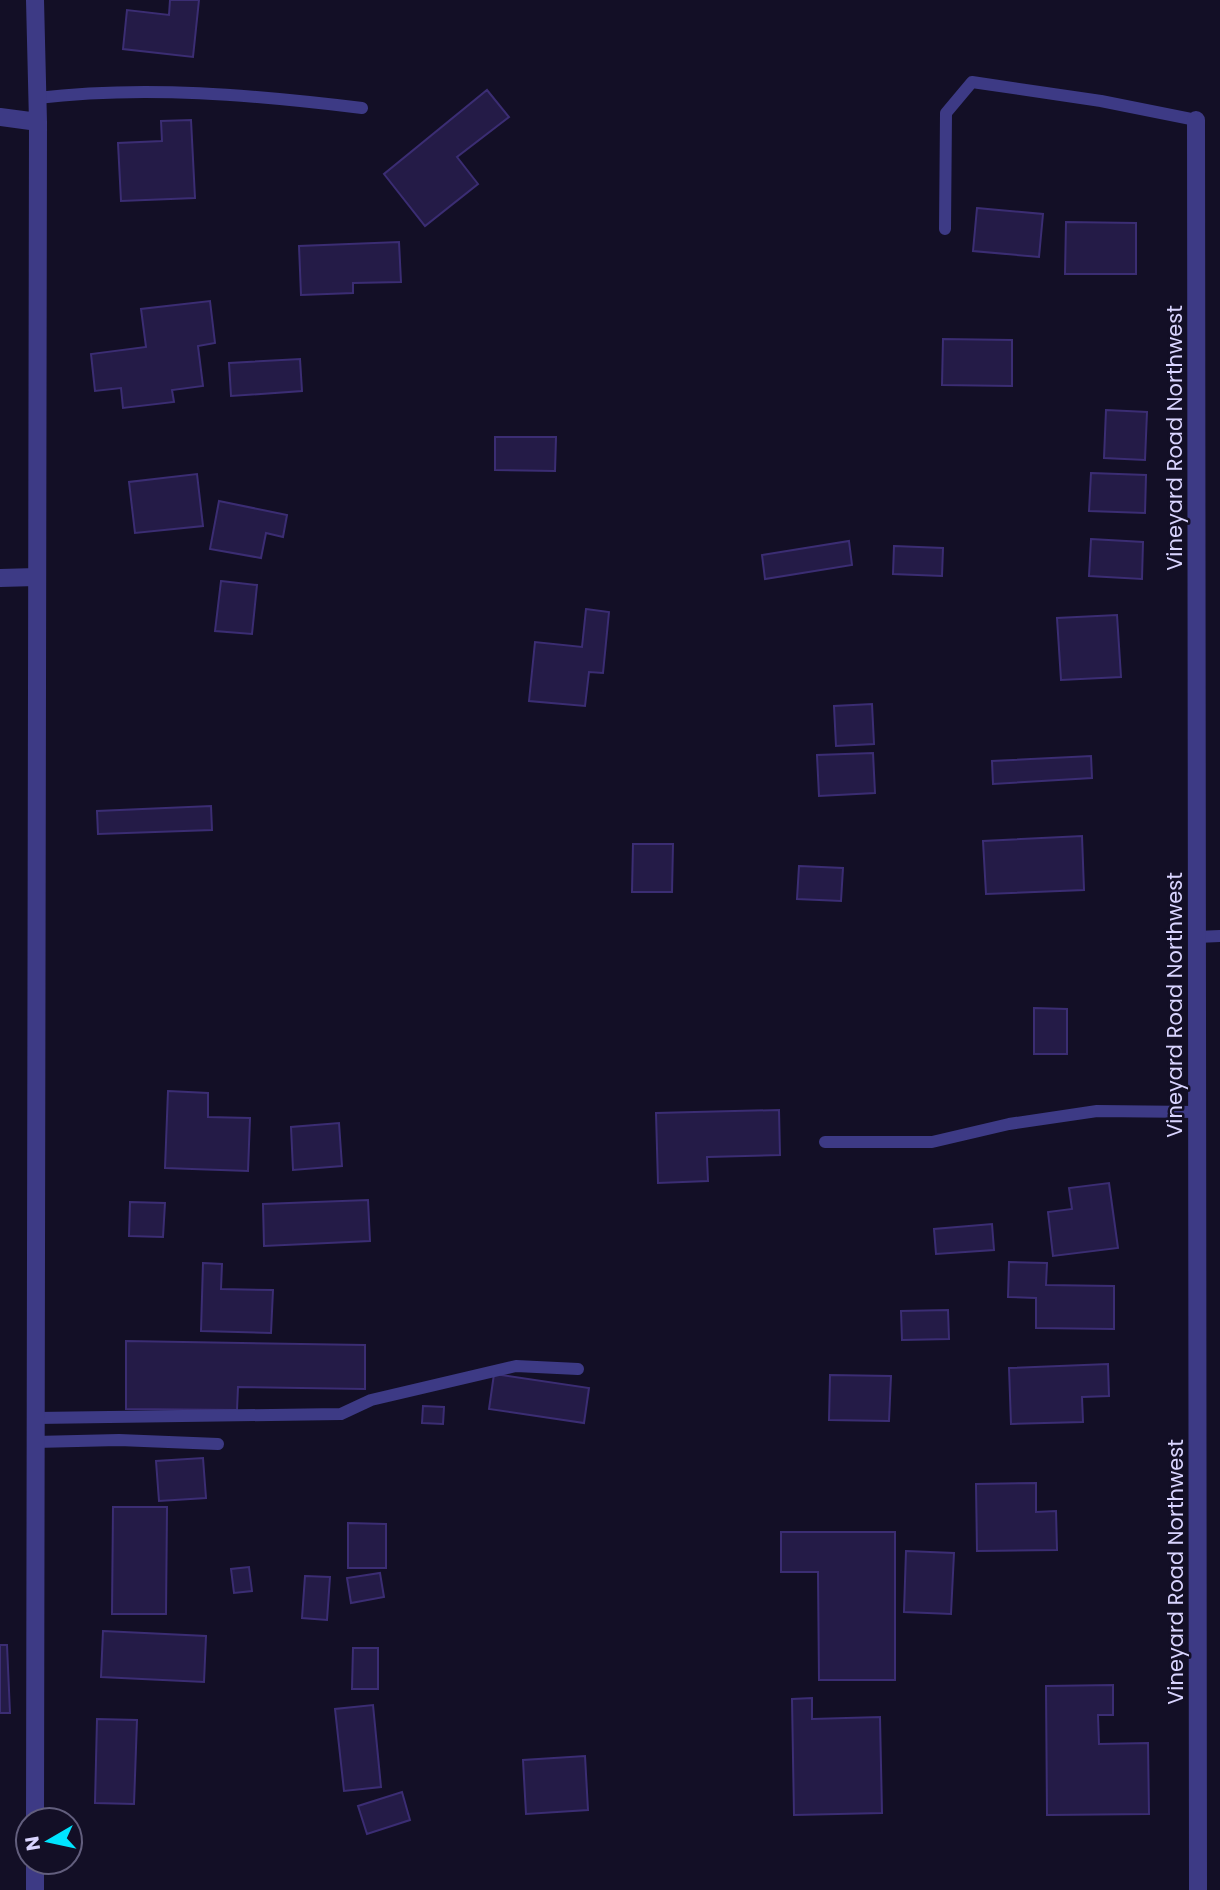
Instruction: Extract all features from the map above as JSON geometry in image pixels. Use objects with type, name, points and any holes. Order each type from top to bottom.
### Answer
[{"type":"street","points":[[34,0],[38,122],[35,1806]]},
{"type":"street","points":[[0,117],[38,122]]},
{"type":"street","name":"Vineyard Road Northwest","points":[[1196,120],[1198,1890]]},
{"type":"street","points":[[0,578],[36,578]]},
{"type":"lane","points":[[945,229],[946,113],[972,82],[1101,101],[1196,120]]},
{"type":"lane","points":[[37,98],[87,92],[250,95],[362,108]]},
{"type":"lane","points":[[1197,937],[1220,936]]},
{"type":"lane","points":[[825,1142],[932,1142],[1009,1124],[1097,1111],[1197,1112]]},
{"type":"lane","points":[[36,1418],[341,1414],[371,1400],[516,1366],[578,1369]]},
{"type":"lane","points":[[35,1443],[119,1440],[218,1444]]},
{"type":"building","points":[[170,0],[199,0],[193,57],[123,49],[127,10],[169,15]]},
{"type":"building","points":[[487,90],[509,117],[457,157],[478,184],[425,226],[384,174]]},
{"type":"building","points":[[191,120],[195,198],[121,201],[118,143],[162,141],[161,121]]},
{"type":"building","points":[[977,208],[1043,214],[1039,257],[973,251]]},
{"type":"building","points":[[1066,222],[1136,223],[1136,274],[1065,274]]},
{"type":"building","points":[[399,242],[401,282],[353,283],[353,293],[301,295],[299,246]]},
{"type":"building","points":[[210,301],[215,343],[198,346],[203,386],[172,390],[174,402],[123,408],[121,388],[95,391],[91,354],[146,347],[141,309]]},
{"type":"building","points":[[943,339],[1012,340],[1012,386],[942,385]]},
{"type":"building","points":[[300,359],[302,391],[231,396],[229,363]]},
{"type":"building","points":[[1106,410],[1147,412],[1145,460],[1104,458]]},
{"type":"building","points":[[495,437],[556,437],[555,471],[495,470]]},
{"type":"building","points":[[1091,473],[1146,475],[1145,513],[1089,511]]},
{"type":"building","points":[[197,474],[203,526],[135,533],[129,482]]},
{"type":"building","points":[[219,501],[287,515],[283,537],[266,533],[261,558],[210,549]]},
{"type":"building","points":[[1091,539],[1143,542],[1142,579],[1089,576]]},
{"type":"building","points":[[849,541],[852,565],[765,579],[762,555]]},
{"type":"building","points":[[894,546],[943,548],[942,576],[893,574]]},
{"type":"building","points":[[221,581],[257,585],[252,634],[215,631]]},
{"type":"building","points":[[586,609],[609,612],[603,673],[589,672],[585,706],[529,701],[535,642],[582,647]]},
{"type":"building","points":[[1117,615],[1121,677],[1061,680],[1057,618]]},
{"type":"building","points":[[872,704],[874,744],[836,746],[834,706]]},
{"type":"building","points":[[873,753],[875,793],[819,796],[817,755]]},
{"type":"building","points":[[1091,756],[1092,778],[993,784],[992,761]]},
{"type":"building","points":[[211,806],[212,830],[98,834],[97,811]]},
{"type":"building","points":[[1082,836],[1084,890],[986,894],[983,841]]},
{"type":"building","points":[[633,844],[673,844],[672,892],[632,892]]},
{"type":"building","points":[[799,866],[843,868],[841,901],[797,899]]},
{"type":"building","points":[[1034,1008],[1067,1009],[1067,1054],[1034,1054]]},
{"type":"building","points":[[168,1091],[208,1093],[208,1117],[250,1118],[248,1171],[165,1168]]},
{"type":"building","points":[[779,1110],[780,1155],[707,1157],[708,1181],[658,1183],[656,1113]]},
{"type":"building","points":[[339,1123],[342,1166],[293,1170],[291,1127]]},
{"type":"building","points":[[1109,1183],[1118,1248],[1053,1256],[1048,1212],[1072,1209],[1069,1188]]},
{"type":"building","points":[[368,1200],[370,1241],[264,1246],[263,1204]]},
{"type":"building","points":[[130,1202],[165,1203],[163,1237],[129,1236]]},
{"type":"building","points":[[992,1224],[994,1250],[936,1254],[934,1229]]},
{"type":"building","points":[[1009,1262],[1047,1263],[1046,1285],[1114,1286],[1114,1329],[1036,1328],[1036,1298],[1008,1297]]},
{"type":"building","points":[[203,1263],[222,1264],[221,1289],[273,1290],[271,1333],[201,1331]]},
{"type":"building","points":[[948,1310],[949,1339],[902,1340],[901,1311]]},
{"type":"building","points":[[126,1341],[365,1345],[365,1389],[238,1387],[237,1410],[126,1409]]},
{"type":"building","points":[[1108,1364],[1109,1396],[1082,1397],[1083,1422],[1011,1424],[1009,1368]]},
{"type":"building","points":[[494,1374],[589,1388],[584,1423],[489,1409]]},
{"type":"building","points":[[830,1375],[891,1376],[889,1421],[829,1420]]},
{"type":"building","points":[[423,1406],[444,1407],[443,1424],[422,1423]]},
{"type":"building","points":[[203,1458],[206,1498],[159,1501],[156,1461]]},
{"type":"building","points":[[1036,1483],[1036,1512],[1056,1511],[1057,1550],[977,1551],[976,1484]]},
{"type":"building","points":[[113,1507],[167,1507],[166,1614],[112,1614]]},
{"type":"building","points":[[348,1523],[386,1524],[386,1568],[348,1568]]},
{"type":"building","points":[[781,1532],[895,1532],[895,1680],[819,1680],[818,1572],[781,1572]]},
{"type":"building","points":[[906,1551],[954,1553],[951,1614],[904,1612]]},
{"type":"building","points":[[249,1567],[252,1591],[234,1593],[231,1569]]},
{"type":"building","points":[[380,1573],[384,1597],[351,1603],[347,1578]]},
{"type":"building","points":[[305,1576],[330,1577],[327,1620],[302,1618]]},
{"type":"building","points":[[103,1631],[206,1636],[204,1682],[101,1677]]},
{"type":"building","points":[[0,1645],[7,1645],[10,1713],[0,1713]]},
{"type":"building","points":[[353,1648],[378,1648],[378,1689],[352,1689]]},
{"type":"building","points":[[1113,1685],[1113,1715],[1098,1715],[1099,1744],[1148,1743],[1149,1814],[1047,1815],[1046,1686]]},
{"type":"building","points":[[812,1698],[812,1719],[880,1717],[882,1813],[794,1815],[792,1699]]},
{"type":"building","points":[[373,1705],[381,1787],[344,1791],[335,1709]]},
{"type":"building","points":[[97,1719],[137,1720],[134,1804],[95,1803]]},
{"type":"building","points":[[585,1756],[588,1810],[526,1814],[523,1760]]},
{"type":"building","points":[[402,1792],[410,1820],[367,1834],[358,1806]]}]
